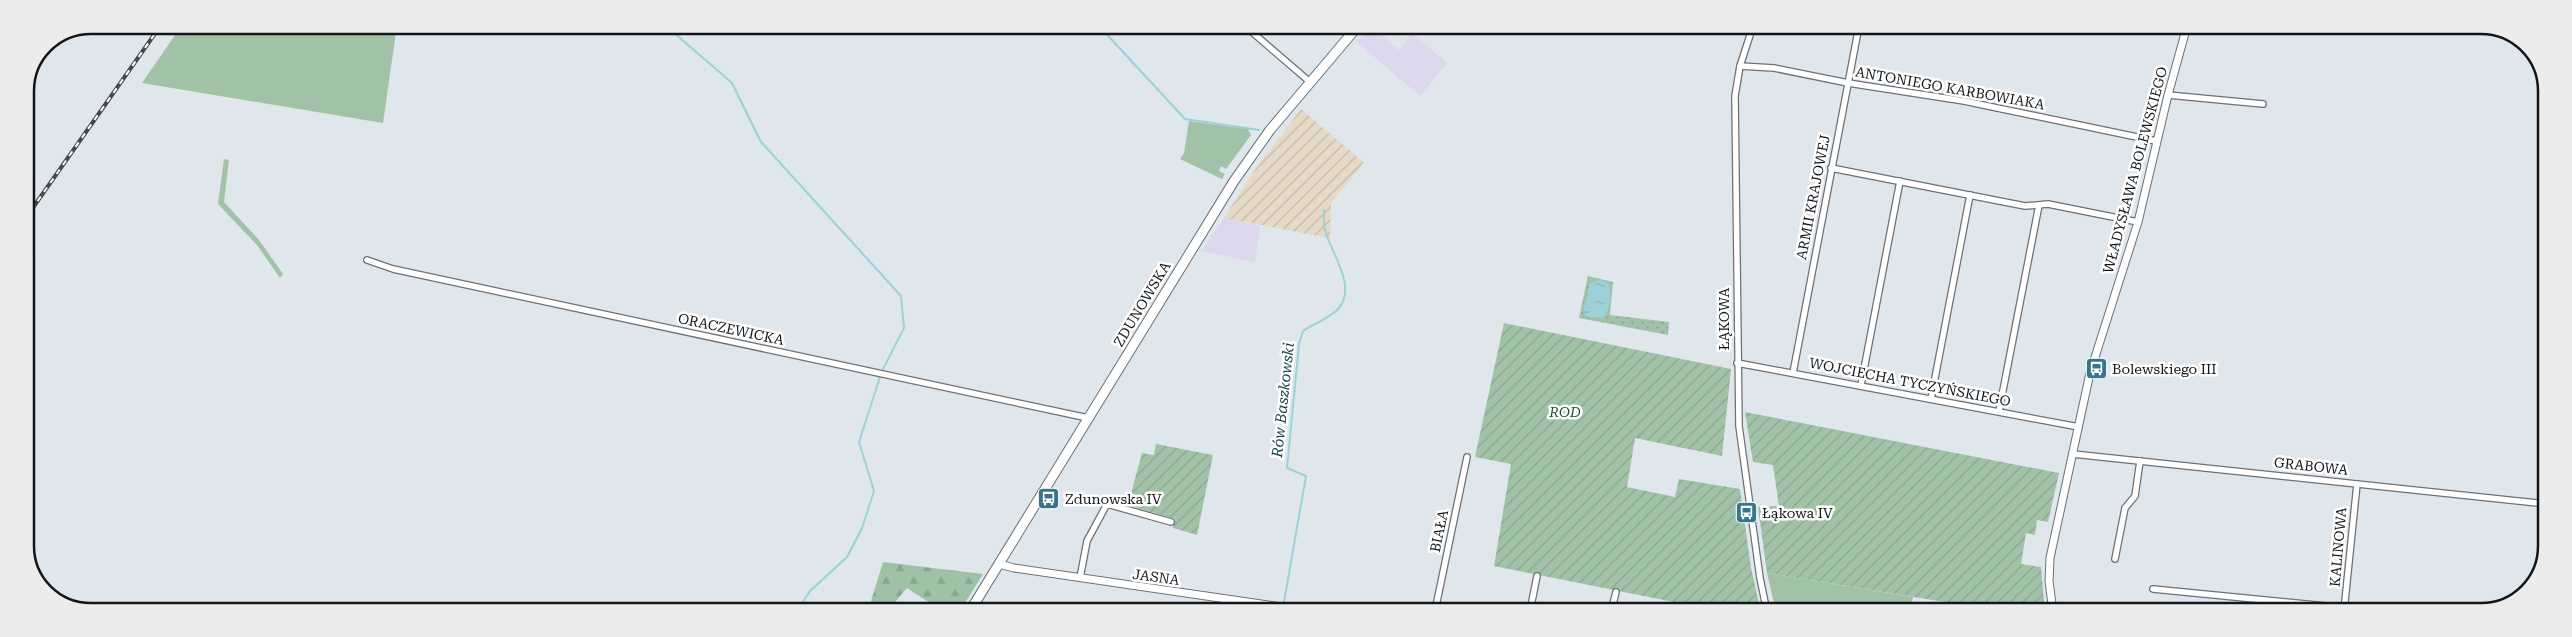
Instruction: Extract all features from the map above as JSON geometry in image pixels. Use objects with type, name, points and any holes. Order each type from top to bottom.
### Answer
[{"type":"main road","name":"ZDUNOWSKA","points":[[975,603],[1234,181],[1310,82],[1351,34]]},
{"type":"street","points":[[1254,34],[1310,82]]},
{"type":"street","name":"ŁĄKOWA","points":[[1751,34],[1740,66],[1735,109],[1737,363],[1742,448],[1765,603]]},
{"type":"street","name":"ARMII KRAJOWEJ","points":[[1793,373],[1857,34]]},
{"type":"street","name":"WŁADYSŁAWA BOLEWSKIEGO","points":[[2052,603],[2049,581],[2050,558],[2091,368],[2138,222],[2156,141],[2185,34]]},
{"type":"street","name":"ANTONIEGO KARBOWIAKA","points":[[1740,66],[1774,68],[1848,83],[1964,101],[2156,141]]},
{"type":"street","points":[[2168,95],[2263,104]]},
{"type":"street","points":[[1831,168],[2025,206],[2048,204],[2138,222]]},
{"type":"street","points":[[1861,385],[1900,181]]},
{"type":"street","points":[[1932,399],[1970,195]]},
{"type":"street","points":[[1999,411],[2039,205]]},
{"type":"street","name":"ORACZEWICKA","points":[[368,260],[412,273],[1088,418]]},
{"type":"street","name":"WOJCIECHA TYCZYŃSKIEGO","points":[[1737,363],[2079,427]]},
{"type":"street","name":"GRABOWA","points":[[2073,454],[2538,503]]},
{"type":"street","name":"BIAŁA","points":[[1437,603],[1467,457]]},
{"type":"street","points":[[2115,559],[2126,508],[2135,496],[2140,461]]},
{"type":"street","name":"KALINOWA","points":[[2345,603],[2356,484]]},
{"type":"street","points":[[1080,578],[1087,541],[1107,504],[1171,522]]},
{"type":"street","name":"JASNA","points":[[999,564],[1014,568],[1250,603]]},
{"type":"street","points":[[1532,603],[1538,576]]},
{"type":"street","points":[[2153,589],[2280,603]]},
{"type":"street","points":[[1613,603],[1616,592]]},
{"type":"shaded area","points":[[1364,34],[1380,34],[1399,50],[1413,34],[1447,63],[1420,96],[1357,42]]},
{"type":"shaded area","points":[[1301,109],[1364,163],[1331,203],[1330,238],[1224,218],[1254,171]]},
{"type":"shaded area","points":[[1224,218],[1260,226],[1255,262],[1202,251]]},
{"type":"green space","points":[[176,34],[396,34],[383,123],[142,83]]},
{"type":"green space","points":[[1189,121],[1248,129],[1251,135],[1226,169],[1221,166],[1219,171],[1225,174],[1222,179],[1180,159],[1184,153]]},
{"type":"green space","points":[[224,159],[229,160],[224,202],[259,240],[283,274],[280,278],[257,245],[218,204]]},
{"type":"green space","points":[[1588,276],[1613,282],[1610,315],[1669,322],[1668,335],[1579,318]]},
{"type":"green space","name":"ROD","points":[[1504,323],[1731,369],[1722,456],[1635,438],[1627,487],[1675,497],[1679,479],[1740,489],[1751,568],[1759,603],[1679,603],[1494,566],[1511,464],[1475,457]]},
{"type":"green space","points":[[1745,412],[2059,473],[2048,522],[2037,520],[2035,535],[2026,533],[2021,564],[2041,567],[2044,603],[1951,603],[1767,573],[1758,507],[1779,506],[1773,465],[1753,462]]},
{"type":"green space","points":[[1156,444],[1213,455],[1197,535],[1173,528],[1175,519],[1128,505],[1142,453],[1154,455]]},
{"type":"green space","points":[[883,562],[983,574],[965,603],[930,603],[907,588],[896,603],[870,603]]},
{"type":"green space","points":[[1767,573],[1913,597],[1912,603],[1774,603]]},
{"type":"water","points":[[1600,280],[1609,284],[1609,307],[1602,318],[1587,317],[1583,312],[1590,283]]},
{"type":"waterway","points":[[675,34],[732,83],[761,142],[901,296],[904,328],[883,369]]},
{"type":"waterway","name":"Rów Baszkowski","points":[[1106,34],[1185,119],[1259,130]]},
{"type":"waterway","name":"Rów Baszkowski","points":[[1284,602],[1306,476],[1287,468],[1299,344],[1303,331],[1330,316],[1338,309],[1345,291],[1341,270],[1324,228],[1324,210]]},
{"type":"waterway","points":[[802,603],[810,591],[847,557],[862,528],[874,491],[859,442],[880,377]]},
{"type":"railway","points":[[34,206],[155,34]]},
{"type":"place","name":"Bolewskiego III","points":[[2096,369]]},
{"type":"place","name":"Zdunowska IV","points":[[1049,499]]},
{"type":"place","name":"Łąkowa IV","points":[[1746,513]]}]
